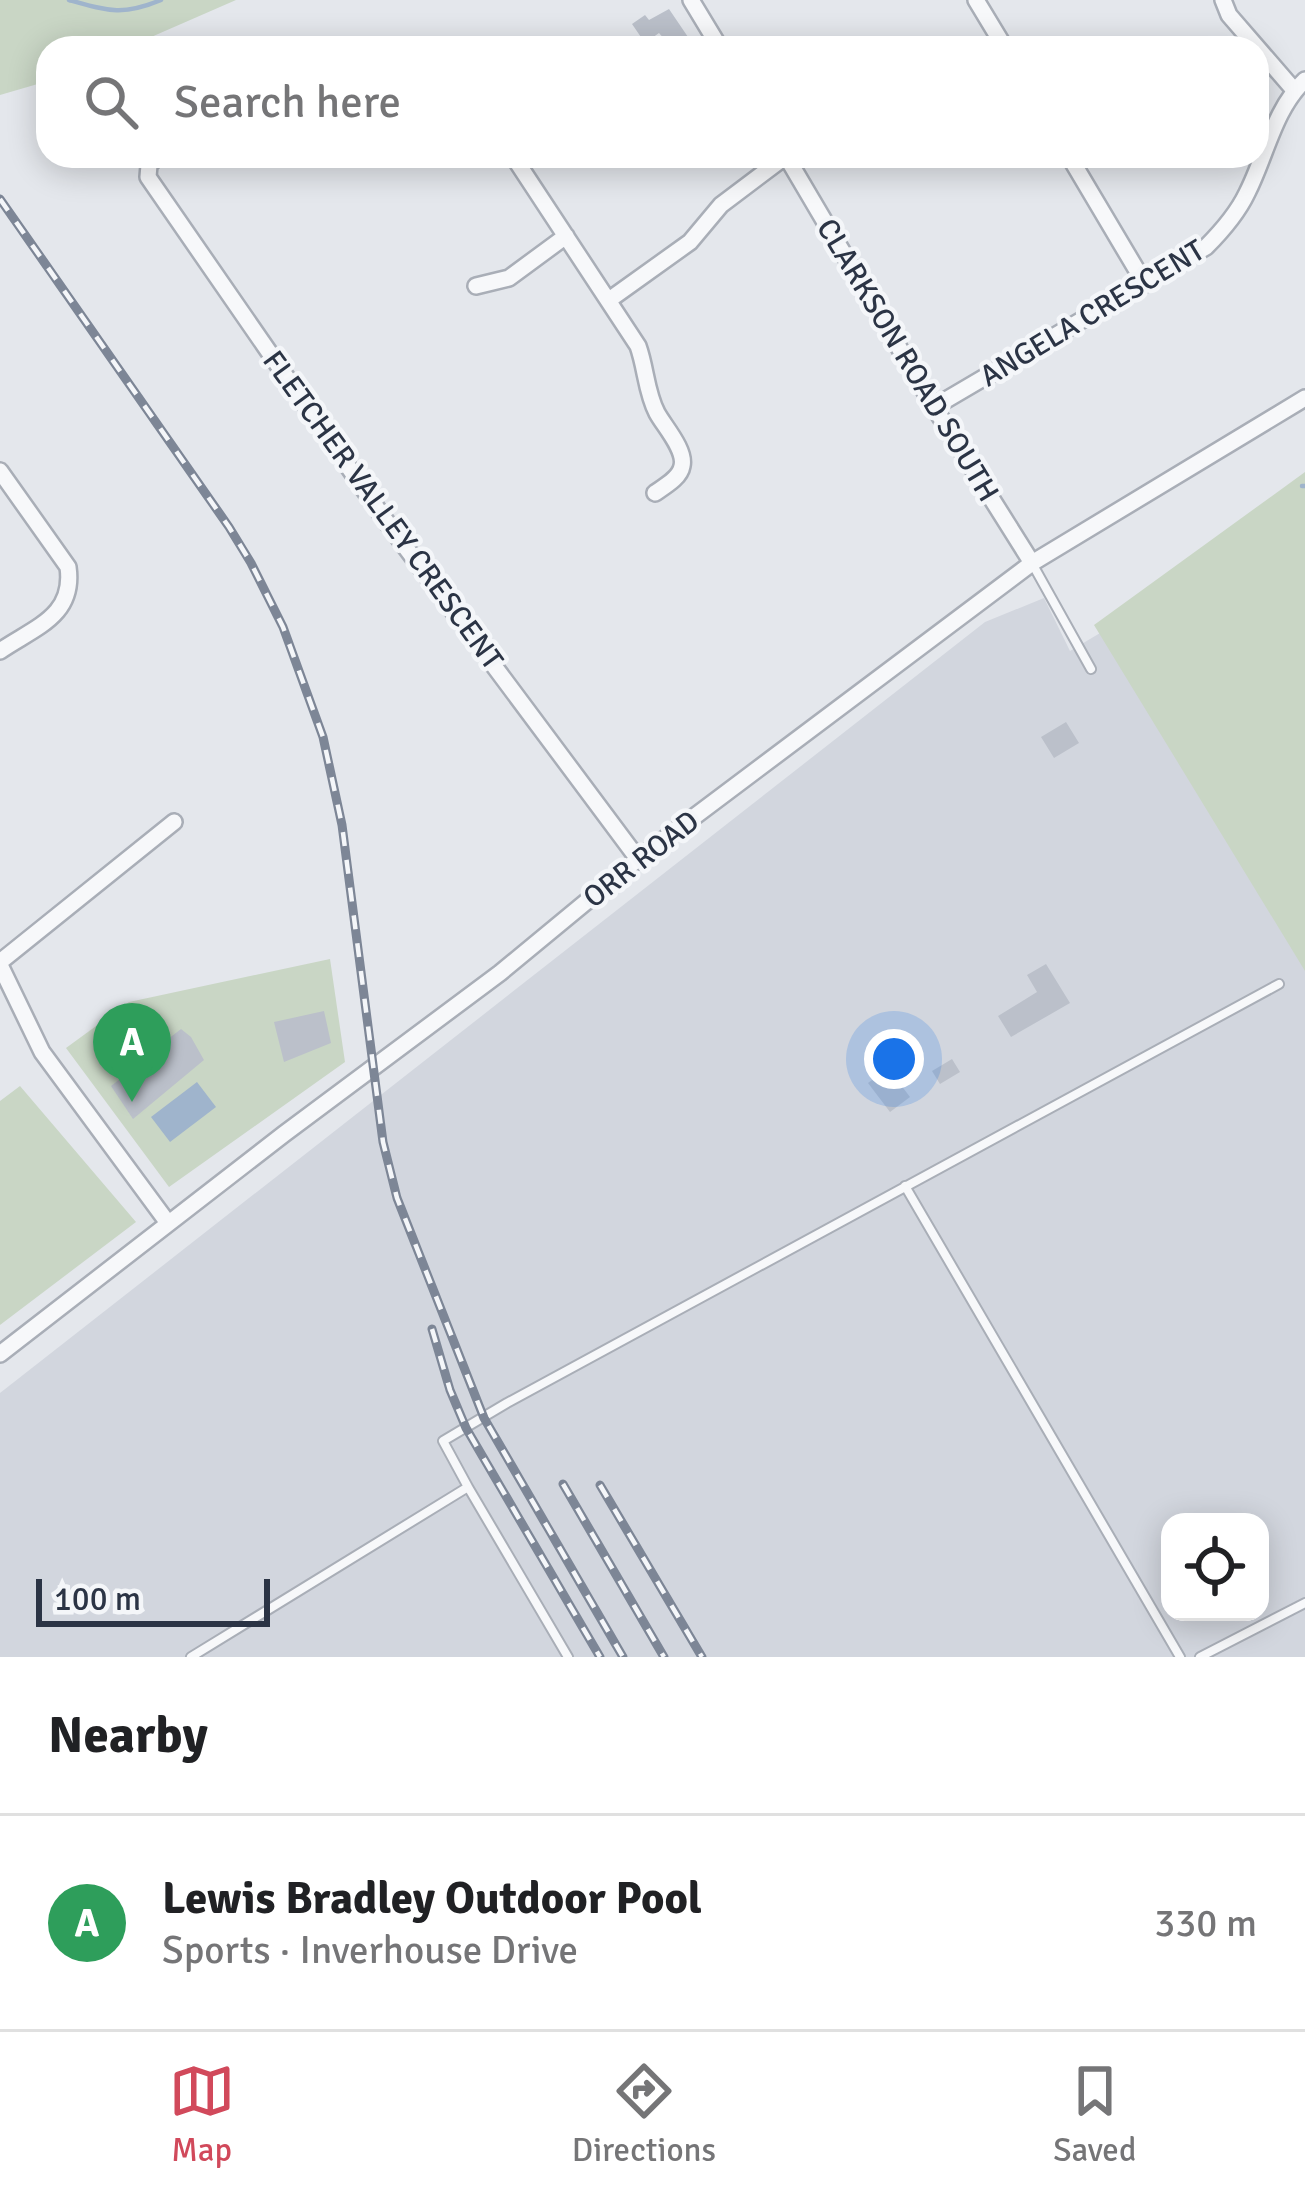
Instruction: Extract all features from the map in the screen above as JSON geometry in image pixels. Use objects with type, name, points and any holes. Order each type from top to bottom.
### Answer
[{"type":"street","points":[[691,0],[713,36]]},
{"type":"street","points":[[976,0],[997,36]]},
{"type":"street","points":[[1222,0],[1229,15],[1250,36]]},
{"type":"street","points":[[1269,55],[1299,85]]},
{"type":"street","name":"ANGELA CRESCENT","points":[[1269,148],[1299,85]]},
{"type":"street","name":"FLETCHER VALLEY CRESCENT","points":[[149,168],[148,177],[382,517],[638,859]]},
{"type":"street","points":[[521,168],[638,346],[653,406],[683,457],[682,469],[655,493]]},
{"type":"street","points":[[609,300],[690,242],[721,205],[770,168]]},
{"type":"street","name":"CLARKSON ROAD SOUTH","points":[[793,168],[1032,563]]},
{"type":"street","points":[[1076,168],[1145,284]]},
{"type":"street","name":"ANGELA CRESCENT","points":[[934,407],[1206,248],[1226,226],[1259,168]]},
{"type":"street","points":[[476,286],[509,278],[566,236]]},
{"type":"street","name":"ORR ROAD","points":[[0,1354],[500,973],[638,859],[1032,563],[1305,398]]},
{"type":"street","points":[[0,471],[68,567],[70,585],[66,603],[57,613],[0,651]]},
{"type":"street","points":[[168,1223],[42,1052],[0,964],[173,822]]},
{"type":"lane","points":[[1032,563],[1090,669]]},
{"type":"lane","points":[[568,1657],[443,1442],[1279,984]]},
{"type":"lane","points":[[905,1186],[1180,1657]]},
{"type":"lane","points":[[191,1657],[468,1486]]},
{"type":"lane","points":[[1201,1657],[1305,1603]]},
{"type":"shaded area","points":[[1305,527],[1305,1657],[0,1657],[0,1393],[985,622],[1044,598],[1070,651],[1237,551]]},
{"type":"green space","points":[[0,0],[236,0],[154,36],[36,36],[36,84],[0,95]]},
{"type":"green space","points":[[1305,472],[1305,971],[1094,625]]},
{"type":"green space","points":[[330,959],[345,1062],[169,1187],[66,1048],[129,1002]]},
{"type":"green space","points":[[20,1086],[136,1222],[0,1325],[0,1101]]},
{"type":"water","points":[[197,1082],[216,1107],[170,1142],[151,1117]]},
{"type":"building","points":[[669,9],[687,36],[640,36],[632,24],[645,15],[649,20]]},
{"type":"building","points":[[1066,722],[1079,743],[1054,758],[1041,737]]},
{"type":"building","points":[[1046,964],[1070,1003],[1011,1037],[998,1016],[1037,992],[1027,975]]},
{"type":"building","points":[[324,1011],[331,1043],[284,1062],[274,1022]]},
{"type":"building","points":[[181,1029],[204,1060],[133,1119],[111,1086],[125,1075],[119,1064],[134,1055],[141,1060]]},
{"type":"building","points":[[897,1049],[909,1065],[896,1075],[884,1059]]},
{"type":"building","points":[[952,1059],[960,1072],[940,1084],[932,1071]]},
{"type":"building","points":[[888,1068],[910,1097],[890,1112],[868,1083]]},
{"type":"waterway","points":[[69,0],[115,10],[161,0]]},
{"type":"railway","points":[[0,199],[229,527],[283,627],[323,737],[342,825],[383,1142],[397,1198],[484,1418],[623,1657]]},
{"type":"railway","points":[[432,1329],[466,1428],[600,1657]]},
{"type":"railway","points":[[563,1484],[664,1657]]},
{"type":"railway","points":[[600,1485],[702,1657]]},
{"type":"place","name":"Lewis Bradley Outdoor Pool","points":[[132,1102]]}]
